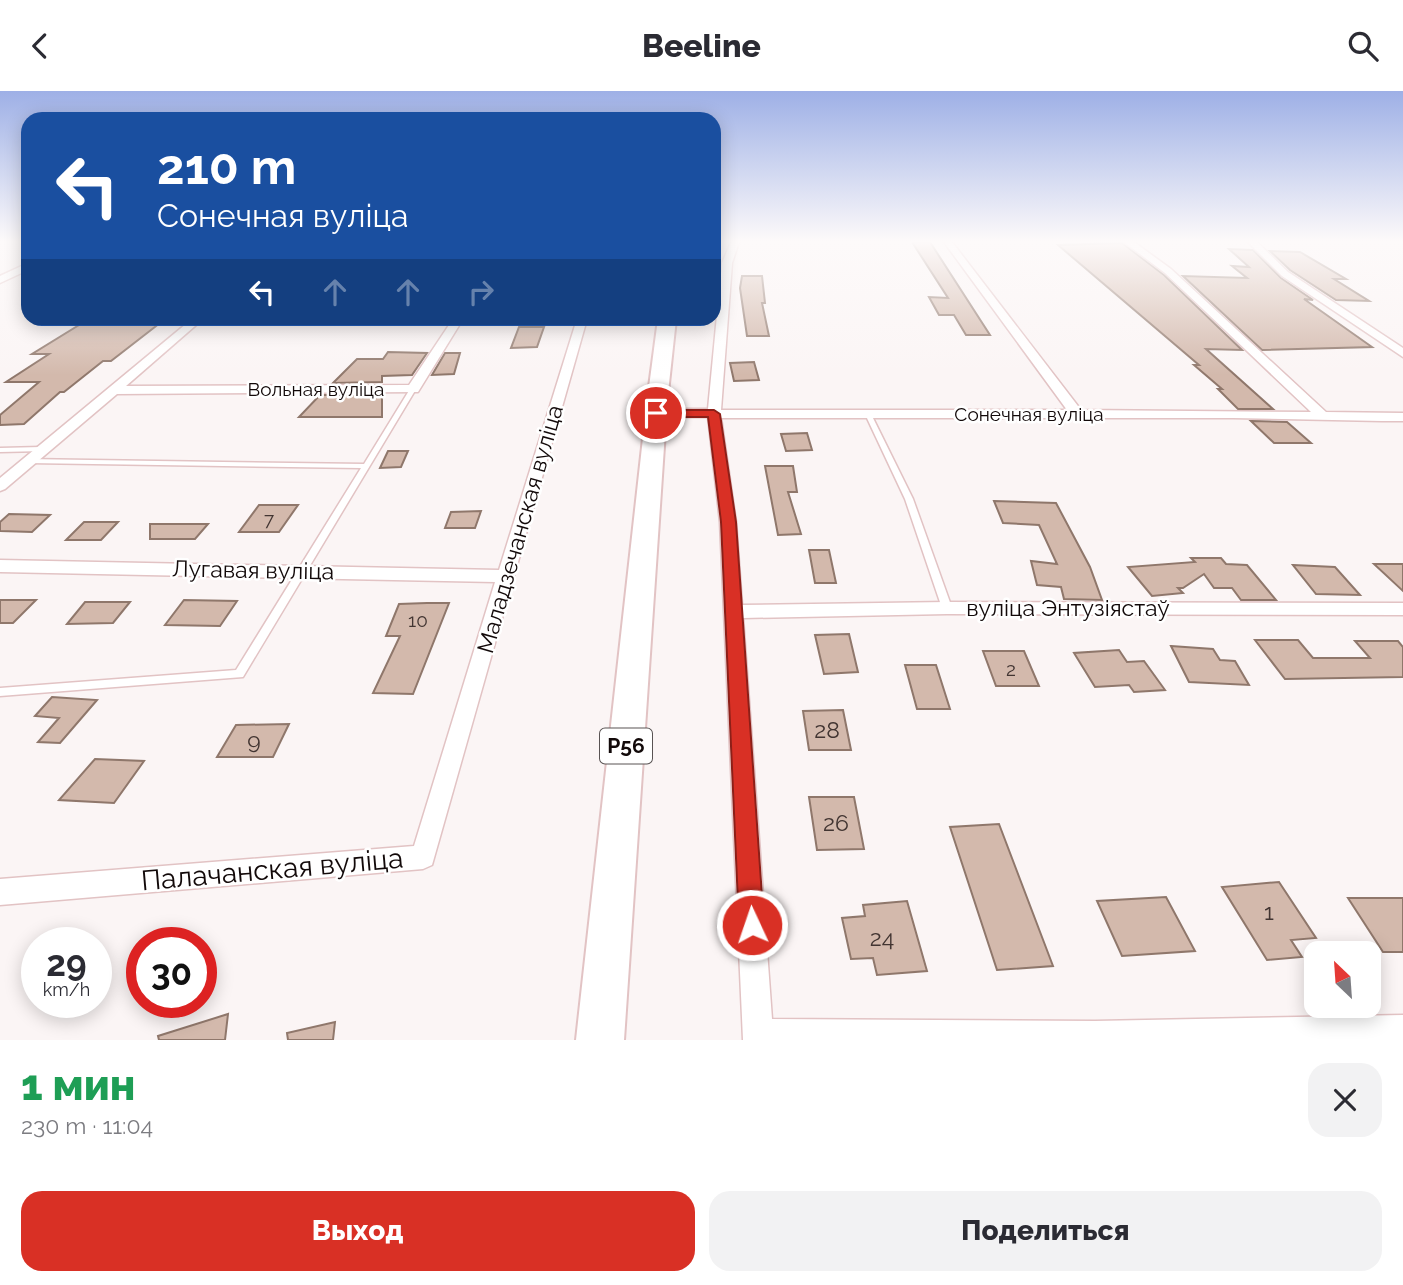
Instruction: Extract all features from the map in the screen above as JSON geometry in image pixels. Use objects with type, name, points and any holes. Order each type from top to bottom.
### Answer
[{"type":"main road","name":"Р56","points":[[600,1040],[665,326]]},
{"type":"street","points":[[725,286],[714,414],[728,522],[758,1037],[1095,1038],[1403,1030]]},
{"type":"street","points":[[981,286],[1077,414]]},
{"type":"street","points":[[1184,286],[1321,414]]},
{"type":"street","points":[[1302,286],[1403,353]]},
{"type":"street","points":[[0,486],[190,326]]},
{"type":"street","name":"Вольная вуліца","points":[[114,390],[413,389],[454,326]]},
{"type":"street","name":"Маладзечанская вуліца","points":[[457,740],[580,326]]},
{"type":"street","name":"Сонечная вуліца","points":[[656,413],[869,416],[1321,414],[1403,417]]},
{"type":"street","name":"Лугавая вуліца","points":[[0,566],[506,576]]},
{"type":"street","name":"вуліца Энтузіястаў","points":[[734,612],[947,608],[1403,609]]},
{"type":"street","name":"Палачанская вуліца","points":[[0,892],[423,857],[457,740]]},
{"type":"lane","points":[[0,692],[239,674],[413,389]]},
{"type":"lane","points":[[869,416],[909,499],[947,608]]},
{"type":"lane","points":[[0,450],[41,449]]},
{"type":"lane","points":[[28,461],[366,466]]},
{"type":"building","points":[[763,286],[765,303],[762,303],[769,336],[747,336],[740,288]]},
{"type":"building","points":[[940,286],[959,286],[990,335],[966,335],[954,315],[939,315],[929,297],[948,298]]},
{"type":"building","points":[[1107,286],[1176,286],[1242,350],[1206,349],[1273,409],[1238,409],[1218,389],[1222,389],[1194,365],[1199,365]]},
{"type":"building","points":[[1194,286],[1293,286],[1313,300],[1304,299],[1372,347],[1262,350]]},
{"type":"building","points":[[1315,286],[1346,286],[1369,301],[1336,300]]},
{"type":"building","points":[[78,326],[156,326],[111,361],[103,361],[64,392],[60,392],[24,424],[0,425],[0,415],[39,382],[6,382],[49,354],[32,354]]},
{"type":"building","points":[[519,327],[544,327],[537,347],[511,348]]},
{"type":"building","points":[[388,352],[427,353],[412,375],[382,376],[382,382],[333,383],[357,359],[383,359]]},
{"type":"building","points":[[445,353],[460,353],[454,374],[432,375]]},
{"type":"building","points":[[754,362],[759,380],[734,381],[730,363]]},
{"type":"building","points":[[320,395],[382,395],[382,417],[299,417]]},
{"type":"building","points":[[1251,421],[1287,422],[1311,443],[1274,443]]},
{"type":"building","points":[[807,433],[812,450],[786,451],[781,434]]},
{"type":"building","points":[[388,451],[408,451],[401,467],[380,468]]},
{"type":"building","points":[[765,466],[793,466],[797,492],[788,492],[801,534],[778,535]]},
{"type":"building","points":[[994,501],[1056,503],[1090,567],[1102,600],[1064,599],[1061,587],[1037,585],[1031,561],[1057,564],[1039,525],[1003,523]]},
{"type":"building","points":[[259,505],[298,505],[279,532],[239,532]]},
{"type":"building","points":[[481,511],[475,528],[445,528],[451,512]]},
{"type":"building","points":[[9,514],[50,515],[32,532],[0,531],[0,522]]},
{"type":"building","points":[[84,522],[118,522],[101,540],[66,540]]},
{"type":"building","points":[[150,524],[208,524],[195,539],[150,539]]},
{"type":"building","points":[[809,550],[829,550],[836,583],[815,583]]},
{"type":"building","points":[[1191,558],[1221,558],[1226,564],[1247,565],[1276,600],[1241,600],[1232,588],[1214,588],[1204,574],[1183,588],[1178,588],[1183,593],[1152,596],[1128,567],[1195,562]]},
{"type":"building","points":[[1374,564],[1403,564],[1403,591]]},
{"type":"building","points":[[1293,565],[1335,567],[1360,595],[1316,594]]},
{"type":"building","points":[[0,600],[36,600],[13,623],[0,623]]},
{"type":"building","points":[[184,600],[237,601],[220,626],[165,625]]},
{"type":"building","points":[[85,602],[130,602],[113,623],[67,624]]},
{"type":"building","points":[[449,603],[413,694],[373,693],[400,636],[386,636],[399,604]]},
{"type":"building","points":[[849,634],[858,672],[824,674],[815,635]]},
{"type":"building","points":[[1255,640],[1298,640],[1313,658],[1370,658],[1355,641],[1398,641],[1403,647],[1403,677],[1285,679]]},
{"type":"building","points":[[1171,646],[1213,649],[1220,660],[1235,661],[1249,685],[1189,682]]},
{"type":"building","points":[[1119,650],[1127,662],[1144,661],[1165,690],[1134,692],[1129,685],[1095,687],[1074,653]]},
{"type":"building","points":[[983,651],[1024,651],[1039,686],[996,686]]},
{"type":"building","points":[[905,665],[936,665],[950,709],[917,709]]},
{"type":"building","points":[[52,697],[97,700],[60,743],[38,742],[59,718],[35,716]]},
{"type":"building","points":[[843,710],[851,750],[809,750],[803,711]]},
{"type":"building","points":[[289,724],[273,757],[217,757],[236,725]]},
{"type":"building","points":[[95,759],[144,761],[114,803],[59,800]]},
{"type":"building","points":[[809,797],[854,797],[864,849],[817,850]]},
{"type":"building","points":[[999,824],[1053,966],[997,970],[950,827]]},
{"type":"building","points":[[1279,882],[1316,938],[1291,940],[1302,957],[1267,960],[1222,887]]},
{"type":"building","points":[[1166,897],[1195,951],[1122,956],[1097,901]]},
{"type":"building","points":[[1348,898],[1403,898],[1403,952],[1383,952],[1381,941],[1376,941]]},
{"type":"building","points":[[907,901],[927,971],[877,975],[873,958],[851,959],[842,918],[865,916],[863,905]]},
{"type":"building","points":[[228,1014],[225,1040],[159,1040],[158,1036]]},
{"type":"building","points":[[335,1022],[333,1040],[288,1040],[287,1033]]},
{"type":"route","points":[[656,413],[714,414],[728,522],[752,925]]}]
